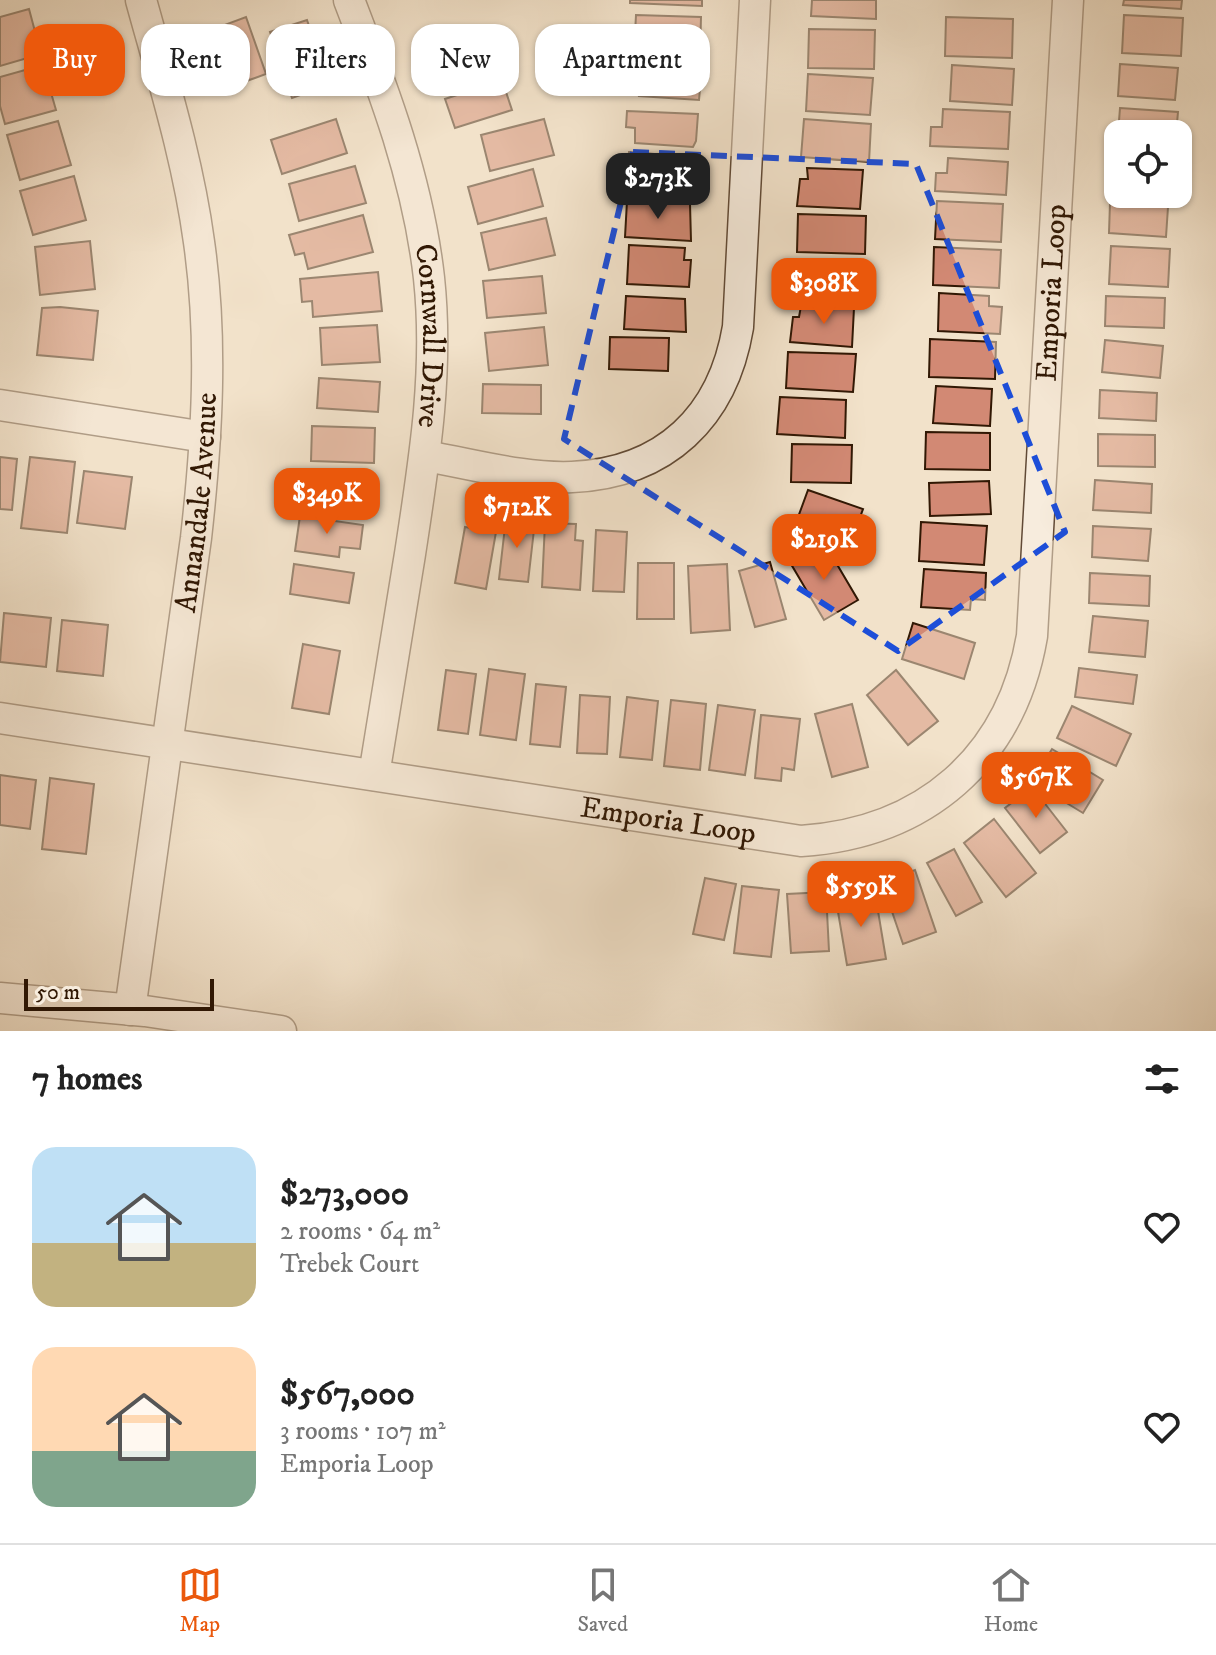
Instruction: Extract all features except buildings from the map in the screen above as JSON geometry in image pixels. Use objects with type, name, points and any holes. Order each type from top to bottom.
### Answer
[{"type":"street","name":"Annandale Avenue","points":[[130,1010],[196,538],[205,437],[207,330],[199,243],[186,168],[141,0]]},
{"type":"street","name":"Cornwall Drive","points":[[349,0],[392,113],[422,232],[433,360],[425,456],[374,775]]},
{"type":"street","points":[[425,456],[548,476],[589,476],[632,465],[676,444],[705,411],[728,371],[738,327],[755,0]]},
{"type":"street","name":"Emporia Loop","points":[[0,718],[801,841],[853,835],[886,825],[941,794],[966,772],[1005,721],[1019,691],[1032,636],[1068,0]]},
{"type":"street","points":[[0,405],[205,437]]},
{"type":"street","points":[[0,998],[130,1010],[281,1031]]},
{"type":"highlighted area","points":[[633,152],[916,164],[1065,532],[898,651],[564,439]]}]
